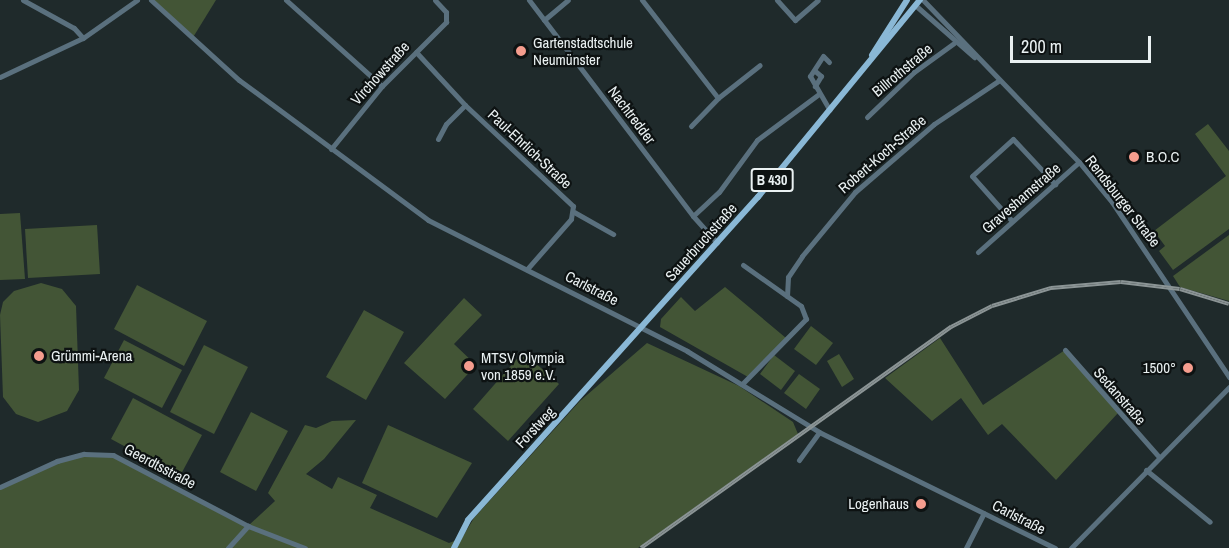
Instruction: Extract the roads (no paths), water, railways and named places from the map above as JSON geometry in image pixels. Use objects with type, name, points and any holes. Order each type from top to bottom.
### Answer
[{"type":"main road","name":"Sauerbruchstraße","points":[[642,327],[830,110],[915,1]]},
{"type":"main road","name":"Forstweg","points":[[454,548],[468,520],[642,327]]},
{"type":"street","points":[[23,0],[74,28],[83,38]]},
{"type":"street","points":[[33,6],[39,0]]},
{"type":"street","points":[[0,77],[83,38],[137,0]]},
{"type":"street","name":"Carlstraße","points":[[151,0],[211,58],[428,220],[642,327],[743,383],[819,432],[1054,548]]},
{"type":"street","points":[[286,0],[382,86]]},
{"type":"street","name":"Virchowstraße","points":[[331,149],[382,86],[448,16],[435,0]]},
{"type":"street","name":"Nachtredder","points":[[529,0],[693,216],[717,243]]},
{"type":"street","points":[[544,20],[568,0]]},
{"type":"street","points":[[642,0],[718,98]]},
{"type":"street","points":[[777,0],[795,20],[818,0]]},
{"type":"street","name":"Rendsburger Straße","points":[[915,1],[954,43],[975,58]]},
{"type":"street","name":"Rendsburger Straße","points":[[915,1],[957,33],[975,58],[1079,162],[1136,235],[1229,378]]},
{"type":"street","name":"Billrothstraße","points":[[867,117],[914,72],[954,43]]},
{"type":"street","name":"Paul-Ehrlich-Straße","points":[[416,52],[465,105],[562,193],[574,212],[613,234]]},
{"type":"street","points":[[829,62],[823,56],[810,76],[830,110]]},
{"type":"street","points":[[691,126],[718,98],[760,65]]},
{"type":"street","name":"Robert-Koch-Straße","points":[[787,296],[788,277],[818,234],[873,174],[923,133],[998,81]]},
{"type":"street","points":[[693,216],[718,192],[757,140],[819,94]]},
{"type":"street","points":[[438,139],[446,124],[465,105]]},
{"type":"street","points":[[1012,221],[972,176],[1013,139],[1055,184]]},
{"type":"street","name":"Graveshamstraße","points":[[978,252],[1079,162]]},
{"type":"street","points":[[528,269],[574,212]]},
{"type":"street","points":[[743,266],[801,306],[806,319],[743,383]]},
{"type":"street","name":"Sedanstraße","points":[[1065,350],[1159,457]]},
{"type":"street","points":[[1071,548],[1229,387]]},
{"type":"street","points":[[799,460],[819,432]]},
{"type":"street","name":"Geerdtsstraße","points":[[0,488],[57,461],[84,454],[113,455],[248,526],[305,548]]},
{"type":"street","points":[[1146,470],[1210,522]]},
{"type":"street","points":[[966,548],[984,513]]},
{"type":"street","points":[[228,548],[248,526]]},
{"type":"railway","points":[[641,548],[951,327],[992,306],[1051,288],[1121,282],[1180,289],[1229,304]]},
{"type":"place","name":"Gartenstadtschule Neumünster","points":[[521,51]]},
{"type":"place","name":"B.O.C","points":[[1134,157]]},
{"type":"place","name":"Grümmi-Arena","points":[[39,356]]},
{"type":"place","name":"MTSV Olympia von 1859 e.V.","points":[[469,366]]},
{"type":"place","name":"1500°","points":[[1188,368]]},
{"type":"place","name":"Logenhaus","points":[[921,504]]}]
